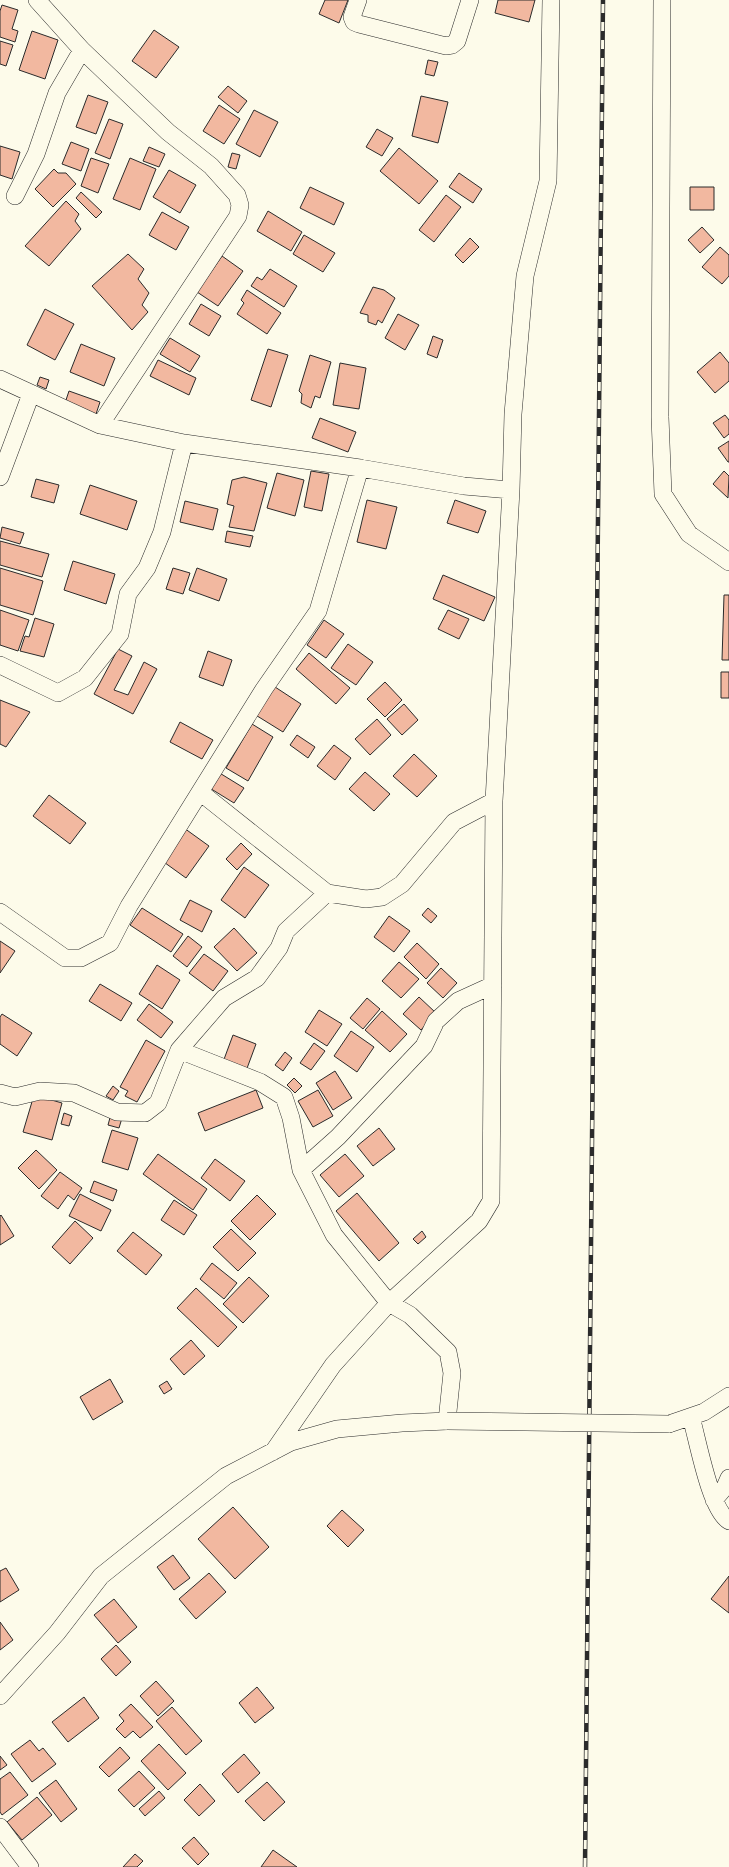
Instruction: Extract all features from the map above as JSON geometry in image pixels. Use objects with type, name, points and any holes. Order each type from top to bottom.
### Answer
[{"type":"street","points":[[37,0],[82,50],[168,132],[211,166],[237,195],[240,205],[238,216],[100,425]]},
{"type":"street","points":[[358,0],[352,17],[354,22],[446,46],[452,45],[457,41],[470,0]]},
{"type":"street","points":[[273,1452],[332,1365],[389,1303],[479,1221],[491,1201],[494,801],[511,490],[513,414],[525,276],[548,181],[551,0]]},
{"type":"street","points":[[662,0],[660,417],[663,494],[689,534],[729,562]]},
{"type":"street","points":[[15,196],[36,154],[57,93],[82,50]]},
{"type":"street","points":[[0,379],[100,425],[184,443],[360,468],[464,486],[511,490]]},
{"type":"street","points":[[0,478],[31,394]]},
{"type":"street","points":[[0,665],[58,693],[85,678],[120,634],[128,594],[147,568],[162,532],[184,443]]},
{"type":"street","points":[[0,912],[65,958],[81,958],[110,943],[129,906],[264,689],[318,611],[360,468]]},
{"type":"street","points":[[200,792],[326,893],[366,899],[382,897],[402,884],[454,822],[494,801]]},
{"type":"street","points":[[0,1093],[15,1097],[40,1091],[74,1093],[117,1112],[145,1113],[158,1103],[179,1050],[224,998],[257,978],[279,948],[286,931],[326,893]]},
{"type":"street","points":[[301,1170],[338,1137],[424,1046],[436,1020],[458,1001],[493,985]]},
{"type":"street","points":[[179,1050],[260,1082],[284,1097],[291,1118],[301,1170],[334,1235],[389,1303],[410,1315],[448,1352],[452,1373],[447,1421]]},
{"type":"street","points":[[0,1696],[57,1633],[101,1576],[226,1476],[291,1442],[337,1429],[402,1422],[447,1421],[669,1424],[704,1412],[729,1396]]},
{"type":"street","points":[[691,1417],[714,1500],[723,1517],[729,1521]]},
{"type":"street","points":[[714,1500],[725,1487],[729,1478]]},
{"type":"street","points":[[0,1827],[30,1867]]},
{"type":"building","points":[[325,0],[348,0],[339,23],[319,14]]},
{"type":"building","points":[[498,0],[535,0],[529,22],[495,13]]},
{"type":"building","points":[[2,5],[18,10],[12,29],[18,31],[15,42],[0,37],[0,11]]},
{"type":"building","points":[[154,30],[179,47],[156,78],[132,61]]},
{"type":"building","points":[[32,31],[58,40],[45,79],[19,70]]},
{"type":"building","points":[[0,41],[13,45],[6,66],[0,64]]},
{"type":"building","points":[[428,60],[438,62],[434,76],[425,74]]},
{"type":"building","points":[[228,86],[247,101],[238,113],[218,97]]},
{"type":"building","points":[[88,95],[108,102],[96,134],[76,127]]},
{"type":"building","points":[[421,96],[448,102],[438,143],[412,136]]},
{"type":"building","points":[[219,105],[240,119],[224,144],[203,131]]},
{"type":"building","points":[[254,110],[278,122],[260,157],[236,144]]},
{"type":"building","points":[[109,119],[123,124],[110,159],[95,153]]},
{"type":"building","points":[[377,129],[393,138],[382,156],[366,147]]},
{"type":"building","points":[[71,142],[89,149],[81,171],[62,164]]},
{"type":"building","points":[[0,146],[20,152],[12,179],[0,175]]},
{"type":"building","points":[[149,147],[165,154],[159,167],[143,161]]},
{"type":"building","points":[[399,148],[438,181],[419,204],[380,171]]},
{"type":"building","points":[[232,153],[240,155],[236,169],[228,167]]},
{"type":"building","points":[[91,158],[109,164],[98,193],[81,186]]},
{"type":"building","points":[[130,158],[156,169],[140,210],[113,199]]},
{"type":"building","points":[[54,169],[58,173],[66,173],[76,184],[53,207],[35,189]]},
{"type":"building","points":[[169,170],[196,185],[180,213],[153,197]]},
{"type":"building","points":[[459,173],[482,189],[473,203],[449,187]]},
{"type":"building","points":[[310,187],[344,203],[334,225],[300,208]]},
{"type":"building","points":[[690,187],[714,187],[714,210],[690,210]]},
{"type":"building","points":[[81,192],[102,212],[96,218],[76,198]]},
{"type":"building","points":[[446,195],[461,207],[434,242],[419,230]]},
{"type":"building","points":[[66,201],[79,214],[75,221],[81,229],[49,266],[25,246]]},
{"type":"building","points":[[268,211],[302,232],[291,251],[257,231]]},
{"type":"building","points":[[162,212],[189,227],[176,250],[149,235]]},
{"type":"building","points":[[702,227],[714,240],[700,253],[688,240]]},
{"type":"building","points":[[304,235],[335,253],[323,272],[293,254]]},
{"type":"building","points":[[470,238],[479,247],[463,263],[455,255]]},
{"type":"building","points":[[720,247],[729,255],[729,276],[722,284],[702,267]]},
{"type":"building","points":[[128,254],[144,269],[138,279],[149,293],[142,305],[148,312],[132,330],[92,286]]},
{"type":"building","points":[[222,256],[243,271],[218,306],[197,292]]},
{"type":"building","points":[[270,269],[297,286],[284,307],[251,286],[257,277],[262,280]]},
{"type":"building","points":[[373,287],[384,290],[395,298],[382,323],[378,320],[376,325],[368,322],[368,315],[360,313]]},
{"type":"building","points":[[247,290],[281,313],[267,334],[237,314],[244,303],[241,300]]},
{"type":"building","points":[[201,304],[221,316],[209,336],[189,324]]},
{"type":"building","points":[[45,309],[74,324],[55,360],[27,345]]},
{"type":"building","points":[[398,314],[419,325],[405,350],[385,338]]},
{"type":"building","points":[[433,336],[443,340],[437,358],[427,354]]},
{"type":"building","points":[[170,338],[200,356],[190,372],[160,354]]},
{"type":"building","points":[[81,344],[115,358],[104,386],[70,372]]},
{"type":"building","points":[[268,349],[288,355],[271,407],[251,400]]},
{"type":"building","points":[[720,352],[729,363],[729,381],[715,393],[697,372]]},
{"type":"building","points":[[310,355],[331,362],[320,398],[315,396],[311,408],[301,403],[302,394],[299,391]]},
{"type":"building","points":[[158,360],[196,378],[189,395],[150,376]]},
{"type":"building","points":[[340,363],[366,368],[359,409],[333,405]]},
{"type":"building","points":[[40,377],[49,380],[46,389],[37,385]]},
{"type":"building","points":[[69,391],[100,402],[96,414],[65,403]]},
{"type":"building","points":[[725,415],[729,420],[729,434],[724,438],[713,423]]},
{"type":"building","points":[[320,418],[356,432],[348,452],[312,438]]},
{"type":"building","points":[[729,441],[729,462],[728,462],[718,448]]},
{"type":"building","points":[[311,471],[329,474],[322,511],[304,507]]},
{"type":"building","points":[[724,471],[729,476],[728,498],[713,484]]},
{"type":"building","points":[[277,473],[304,480],[295,516],[267,508]]},
{"type":"building","points":[[244,477],[267,483],[254,531],[229,527],[234,506],[227,504],[232,480]]},
{"type":"building","points":[[36,479],[59,485],[54,503],[31,497]]},
{"type":"building","points":[[90,485],[137,501],[127,530],[80,514]]},
{"type":"building","points":[[367,500],[397,507],[386,549],[357,542]]},
{"type":"building","points":[[455,500],[486,511],[478,533],[447,523]]},
{"type":"building","points":[[185,501],[218,509],[213,530],[180,522]]},
{"type":"building","points":[[2,527],[24,533],[20,544],[0,538]]},
{"type":"building","points":[[227,531],[253,536],[250,547],[225,542]]},
{"type":"building","points":[[0,541],[49,554],[42,577],[0,565]]},
{"type":"building","points":[[73,561],[115,574],[106,604],[64,590]]},
{"type":"building","points":[[0,568],[43,581],[33,615],[0,605]]},
{"type":"building","points":[[173,568],[190,573],[183,594],[166,589]]},
{"type":"building","points":[[197,568],[227,579],[219,601],[189,590]]},
{"type":"building","points":[[443,575],[495,597],[484,621],[433,599]]},
{"type":"building","points":[[724,595],[729,595],[729,660],[722,660]]},
{"type":"building","points":[[0,610],[29,620],[18,651],[0,645]]},
{"type":"building","points":[[448,610],[469,619],[459,639],[438,629]]},
{"type":"building","points":[[35,618],[54,624],[44,657],[20,651],[25,636],[29,637]]},
{"type":"building","points":[[324,620],[344,634],[326,658],[307,645]]},
{"type":"building","points":[[348,644],[373,662],[356,685],[331,668]]},
{"type":"building","points":[[118,649],[132,656],[114,690],[128,695],[144,662],[157,669],[133,714],[94,694]]},
{"type":"building","points":[[208,651],[232,660],[223,686],[199,677]]},
{"type":"building","points":[[309,653],[350,688],[336,704],[296,669]]},
{"type":"building","points":[[721,672],[729,672],[729,698],[721,698]]},
{"type":"building","points":[[385,682],[402,700],[385,717],[367,699]]},
{"type":"building","points":[[272,685],[301,704],[283,732],[254,714]]},
{"type":"building","points":[[0,700],[30,712],[6,747],[0,744]]},
{"type":"building","points":[[404,704],[418,720],[402,735],[387,719]]},
{"type":"building","points":[[377,719],[391,735],[370,755],[355,739]]},
{"type":"building","points":[[180,722],[213,740],[202,759],[170,742]]},
{"type":"building","points":[[252,724],[273,737],[248,781],[226,768]]},
{"type":"building","points":[[297,735],[315,747],[308,758],[290,745]]},
{"type":"building","points":[[334,745],[351,758],[335,780],[317,766]]},
{"type":"building","points":[[414,754],[437,776],[417,797],[393,776]]},
{"type":"building","points":[[218,772],[244,788],[234,803],[208,787]]},
{"type":"building","points":[[365,772],[390,794],[374,811],[349,789]]},
{"type":"building","points":[[49,795],[86,823],[70,844],[33,816]]},
{"type":"building","points":[[184,828],[209,846],[186,878],[161,860]]},
{"type":"building","points":[[241,843],[252,854],[237,870],[226,859]]},
{"type":"building","points":[[244,867],[269,885],[245,918],[221,900]]},
{"type":"building","points":[[190,900],[212,911],[202,932],[180,920]]},
{"type":"building","points":[[142,908],[183,934],[171,952],[130,925]]},
{"type":"building","points":[[428,908],[437,916],[431,923],[422,915]]},
{"type":"building","points":[[389,916],[410,931],[394,952],[374,937]]},
{"type":"building","points":[[234,928],[257,953],[237,971],[214,947]]},
{"type":"building","points":[[188,936],[202,947],[187,967],[173,956]]},
{"type":"building","points":[[0,941],[15,951],[0,973]]},
{"type":"building","points":[[417,943],[439,964],[426,979],[404,957]]},
{"type":"building","points":[[204,954],[228,971],[213,991],[189,973]]},
{"type":"building","points":[[399,962],[419,979],[401,998],[382,981]]},
{"type":"building","points":[[157,965],[180,980],[162,1009],[139,994]]},
{"type":"building","points":[[441,968],[457,983],[443,998],[427,983]]},
{"type":"building","points":[[100,984],[132,1003],[121,1021],[89,1001]]},
{"type":"building","points":[[419,997],[436,1013],[421,1030],[403,1014]]},
{"type":"building","points":[[367,998],[380,1009],[363,1029],[350,1018]]},
{"type":"building","points":[[149,1004],[173,1022],[161,1038],[137,1020]]},
{"type":"building","points":[[319,1010],[342,1024],[327,1046],[305,1032]]},
{"type":"building","points":[[382,1011],[407,1034],[390,1052],[365,1030]]},
{"type":"building","points":[[2,1014],[32,1033],[17,1056],[0,1044],[0,1017]]},
{"type":"building","points":[[351,1031],[374,1047],[357,1072],[334,1056]]},
{"type":"building","points":[[233,1035],[256,1044],[246,1071],[223,1062]]},
{"type":"building","points":[[146,1040],[165,1051],[137,1102],[125,1096],[128,1091],[120,1087]]},
{"type":"building","points":[[314,1043],[325,1051],[311,1070],[300,1063]]},
{"type":"building","points":[[285,1052],[292,1058],[283,1071],[275,1065]]},
{"type":"building","points":[[335,1071],[352,1098],[333,1110],[316,1083]]},
{"type":"building","points":[[294,1078],[302,1086],[295,1093],[287,1085]]},
{"type":"building","points":[[113,1086],[119,1091],[113,1100],[106,1096]]},
{"type":"building","points":[[256,1090],[263,1108],[205,1131],[198,1113]]},
{"type":"building","points":[[318,1090],[333,1116],[313,1127],[298,1101]]},
{"type":"building","points":[[34,1095],[62,1103],[52,1140],[23,1132]]},
{"type":"building","points":[[64,1113],[72,1116],[69,1126],[61,1124]]},
{"type":"building","points":[[111,1114],[122,1118],[119,1128],[108,1125]]},
{"type":"building","points":[[379,1128],[395,1149],[373,1166],[357,1146]]},
{"type":"building","points":[[112,1130],[138,1138],[128,1170],[102,1162]]},
{"type":"building","points":[[36,1150],[57,1170],[39,1189],[18,1168]]},
{"type":"building","points":[[158,1154],[207,1189],[193,1210],[143,1174]]},
{"type":"building","points":[[345,1154],[364,1176],[339,1197],[320,1175]]},
{"type":"building","points":[[215,1159],[245,1181],[230,1201],[201,1178]]},
{"type":"building","points":[[60,1172],[82,1188],[74,1200],[68,1195],[58,1209],[41,1196]]},
{"type":"building","points":[[94,1181],[117,1190],[113,1201],[90,1192]]},
{"type":"building","points":[[357,1193],[399,1243],[379,1261],[336,1211]]},
{"type":"building","points":[[80,1194],[111,1210],[101,1231],[69,1216]]},
{"type":"building","points":[[257,1195],[276,1214],[250,1240],[231,1221]]},
{"type":"building","points":[[174,1200],[197,1215],[184,1235],[161,1220]]},
{"type":"building","points":[[1,1215],[14,1236],[0,1245],[0,1216]]},
{"type":"building","points":[[75,1221],[93,1238],[70,1264],[52,1247]]},
{"type":"building","points":[[231,1229],[256,1253],[238,1271],[213,1247]]},
{"type":"building","points":[[422,1231],[426,1237],[418,1244],[413,1239]]},
{"type":"building","points":[[133,1232],[162,1255],[146,1275],[117,1251]]},
{"type":"building","points":[[212,1263],[237,1283],[224,1299],[200,1279]]},
{"type":"building","points":[[249,1277],[269,1296],[243,1323],[223,1304]]},
{"type":"building","points":[[196,1288],[237,1327],[218,1347],[177,1308]]},
{"type":"building","points":[[191,1340],[205,1356],[184,1375],[170,1359]]},
{"type":"building","points":[[110,1379],[123,1402],[93,1420],[80,1397]]},
{"type":"building","points":[[167,1381],[172,1389],[164,1394],[159,1386]]},
{"type":"building","points":[[233,1507],[269,1547],[235,1579],[198,1539]]},
{"type":"building","points":[[342,1510],[364,1530],[348,1547],[327,1526]]},
{"type":"building","points":[[173,1555],[190,1578],[174,1590],[157,1567]]},
{"type":"building","points":[[6,1568],[19,1590],[0,1602],[0,1571]]},
{"type":"building","points":[[209,1573],[226,1592],[196,1619],[179,1599]]},
{"type":"building","points":[[729,1576],[729,1613],[711,1599]]},
{"type":"building","points":[[114,1599],[137,1627],[118,1643],[94,1615]]},
{"type":"building","points":[[0,1622],[13,1640],[0,1650]]},
{"type":"building","points":[[116,1645],[131,1662],[116,1676],[101,1659]]},
{"type":"building","points":[[156,1681],[174,1701],[158,1716],[140,1696]]},
{"type":"building","points":[[257,1687],[274,1708],[255,1723],[239,1703]]},
{"type":"building","points":[[84,1697],[99,1718],[68,1742],[52,1722]]},
{"type":"building","points":[[131,1704],[153,1727],[140,1738],[133,1731],[125,1738],[116,1729],[124,1721],[119,1715]]},
{"type":"building","points":[[172,1707],[202,1741],[186,1755],[156,1721]]},
{"type":"building","points":[[30,1740],[39,1751],[43,1748],[56,1764],[32,1782],[11,1754]]},
{"type":"building","points":[[159,1744],[186,1773],[168,1790],[141,1761]]},
{"type":"building","points":[[120,1747],[130,1758],[109,1777],[99,1767]]},
{"type":"building","points":[[244,1754],[260,1773],[238,1793],[222,1774]]},
{"type":"building","points":[[0,1756],[7,1765],[0,1770]]},
{"type":"building","points":[[139,1771],[155,1788],[134,1807],[118,1790]]},
{"type":"building","points":[[10,1772],[28,1795],[2,1815],[0,1812],[0,1779]]},
{"type":"building","points":[[56,1780],[77,1809],[61,1822],[39,1793]]},
{"type":"building","points":[[267,1782],[285,1802],[264,1821],[245,1801]]},
{"type":"building","points":[[200,1784],[215,1801],[199,1816],[184,1800]]},
{"type":"building","points":[[159,1791],[165,1798],[145,1816],[139,1809]]},
{"type":"building","points":[[37,1797],[52,1815],[22,1840],[7,1822]]},
{"type":"building","points":[[194,1837],[209,1854],[198,1865],[182,1848]]},
{"type":"building","points":[[273,1850],[297,1867],[261,1867]]},
{"type":"building","points":[[135,1854],[143,1861],[137,1867],[123,1867]]},
{"type":"railway","points":[[585,1867],[603,0]]}]
